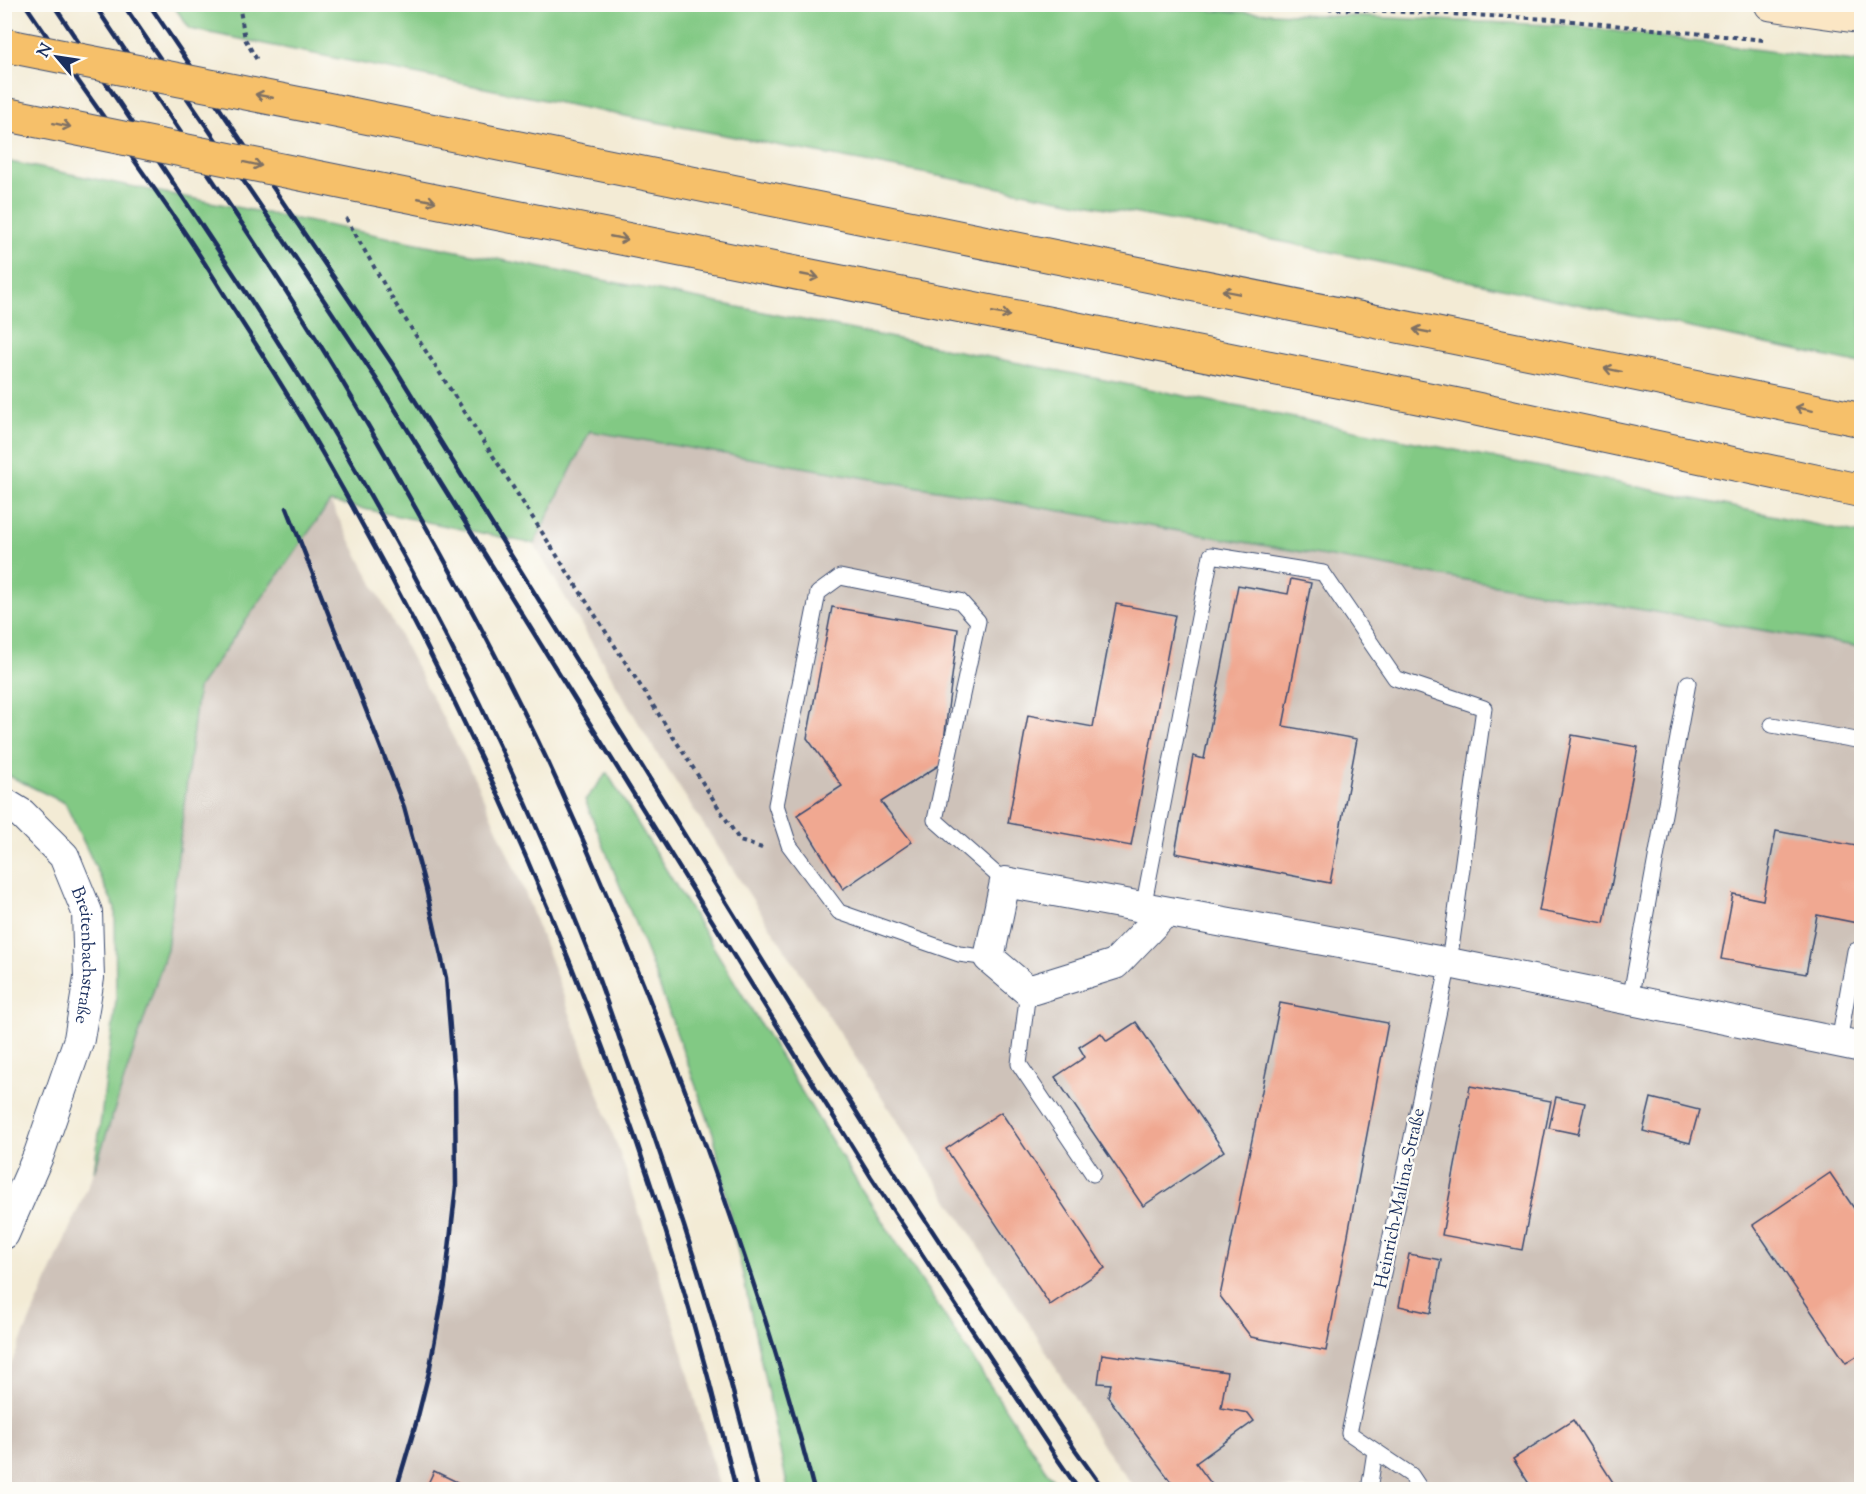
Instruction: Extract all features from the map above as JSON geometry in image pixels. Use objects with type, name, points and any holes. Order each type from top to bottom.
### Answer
[{"type":"highway","points":[[4,45],[1862,420]]},
{"type":"highway","points":[[4,114],[1453,404],[1862,491]]},
{"type":"main road","points":[[1771,4],[1862,16]]},
{"type":"street","name":"Breitenbachstraße","points":[[4,803],[22,814],[64,856],[87,912],[89,978],[79,1039],[39,1154],[4,1234]]},
{"type":"street","points":[[1154,910],[1115,964],[1028,991],[988,958],[1005,882],[1449,963],[1850,1045]]},
{"type":"lane","name":"Heinrich-Malina-Straße","points":[[1154,910],[1211,555],[1323,573],[1395,678],[1484,708],[1449,963],[1349,1433],[1375,1451]]},
{"type":"lane","points":[[988,958],[959,954],[839,912],[789,845],[776,805],[818,593],[840,577],[960,601],[978,621],[935,820],[1005,882]]},
{"type":"lane","points":[[1630,1000],[1688,683]]},
{"type":"lane","points":[[1772,725],[1862,741]]},
{"type":"lane","points":[[1850,1045],[1855,951],[1862,948]]},
{"type":"lane","points":[[1028,991],[1019,1064],[1093,1174]]},
{"type":"lane","points":[[1369,1490],[1375,1451],[1411,1475],[1420,1490]]},
{"type":"path","points":[[239,4],[245,39],[262,69]]},
{"type":"path","points":[[1238,4],[1552,19],[1766,40]]},
{"type":"path","points":[[342,210],[393,300],[740,841],[777,852],[789,845]]},
{"type":"shaded area","points":[[589,431],[1861,647],[1861,1489],[1135,1489],[1104,1448],[1030,1325],[649,741],[534,544]]},
{"type":"shaded area","points":[[330,502],[475,779],[524,890],[626,1171],[678,1335],[720,1489],[5,1490],[5,1378],[94,1172],[167,949],[198,688]]},
{"type":"green space","points":[[173,5],[1081,5],[1576,26],[1861,63],[1861,364],[1289,243],[630,117],[190,29]]},
{"type":"green space","points":[[5,161],[1581,475],[1861,534],[1861,647],[590,431],[534,544],[330,502],[198,688],[167,949],[94,1172],[116,1001],[115,908],[65,803],[5,774]]},
{"type":"green space","points":[[607,773],[860,1187],[1060,1489],[788,1489],[713,1133],[648,955],[585,800]]},
{"type":"building","points":[[1291,579],[1311,583],[1283,726],[1357,739],[1330,883],[1175,853],[1193,756],[1204,759],[1238,585],[1288,594]]},
{"type":"building","points":[[1116,604],[1175,615],[1131,846],[1008,823],[1028,715],[1093,727]]},
{"type":"building","points":[[832,607],[958,629],[941,764],[881,802],[912,842],[843,889],[797,815],[842,786],[807,738]]},
{"type":"building","points":[[1572,735],[1638,747],[1604,923],[1539,911]]},
{"type":"building","points":[[1776,831],[1862,847],[1862,924],[1817,915],[1806,974],[1721,959],[1733,894],[1763,900]]},
{"type":"building","points":[[1280,1003],[1388,1023],[1326,1351],[1251,1337],[1220,1296]]},
{"type":"building","points":[[1136,1022],[1224,1151],[1143,1206],[1055,1077],[1085,1057],[1079,1047],[1101,1033],[1107,1041]]},
{"type":"building","points":[[1470,1086],[1551,1101],[1522,1250],[1442,1235]]},
{"type":"building","points":[[1556,1097],[1585,1103],[1578,1134],[1549,1128]]},
{"type":"building","points":[[1651,1098],[1699,1110],[1690,1143],[1643,1131]]},
{"type":"building","points":[[1001,1112],[1105,1268],[1050,1305],[946,1149]]},
{"type":"building","points":[[1830,1173],[1862,1220],[1862,1353],[1846,1363],[1753,1225]]},
{"type":"building","points":[[1409,1254],[1441,1260],[1431,1313],[1399,1306]]},
{"type":"building","points":[[1102,1354],[1227,1372],[1221,1408],[1248,1413],[1254,1421],[1196,1463],[1216,1490],[1177,1490],[1108,1397],[1111,1384],[1098,1383]]},
{"type":"building","points":[[1573,1420],[1618,1490],[1533,1490],[1513,1459]]},
{"type":"building","points":[[434,1471],[457,1482],[472,1490],[425,1490]]},
{"type":"railway","points":[[25,4],[189,239],[293,404],[395,584],[457,708],[516,834],[570,962],[619,1091],[663,1222],[702,1355],[736,1490]]},
{"type":"railway","points":[[53,4],[310,393],[412,571],[506,759],[588,951],[684,1224],[731,1383],[758,1490]]},
{"type":"railway","points":[[94,4],[246,229],[333,366],[445,561],[524,711],[601,882],[702,1135],[770,1336],[814,1490]]},
{"type":"railway","points":[[123,4],[375,377],[871,1177],[1079,1490]]},
{"type":"railway","points":[[149,4],[393,365],[890,1166],[1074,1448],[1104,1490]]},
{"type":"railway","points":[[287,508],[404,807],[426,889],[446,978],[455,1090],[456,1186],[445,1285],[429,1372],[396,1490]]}]
